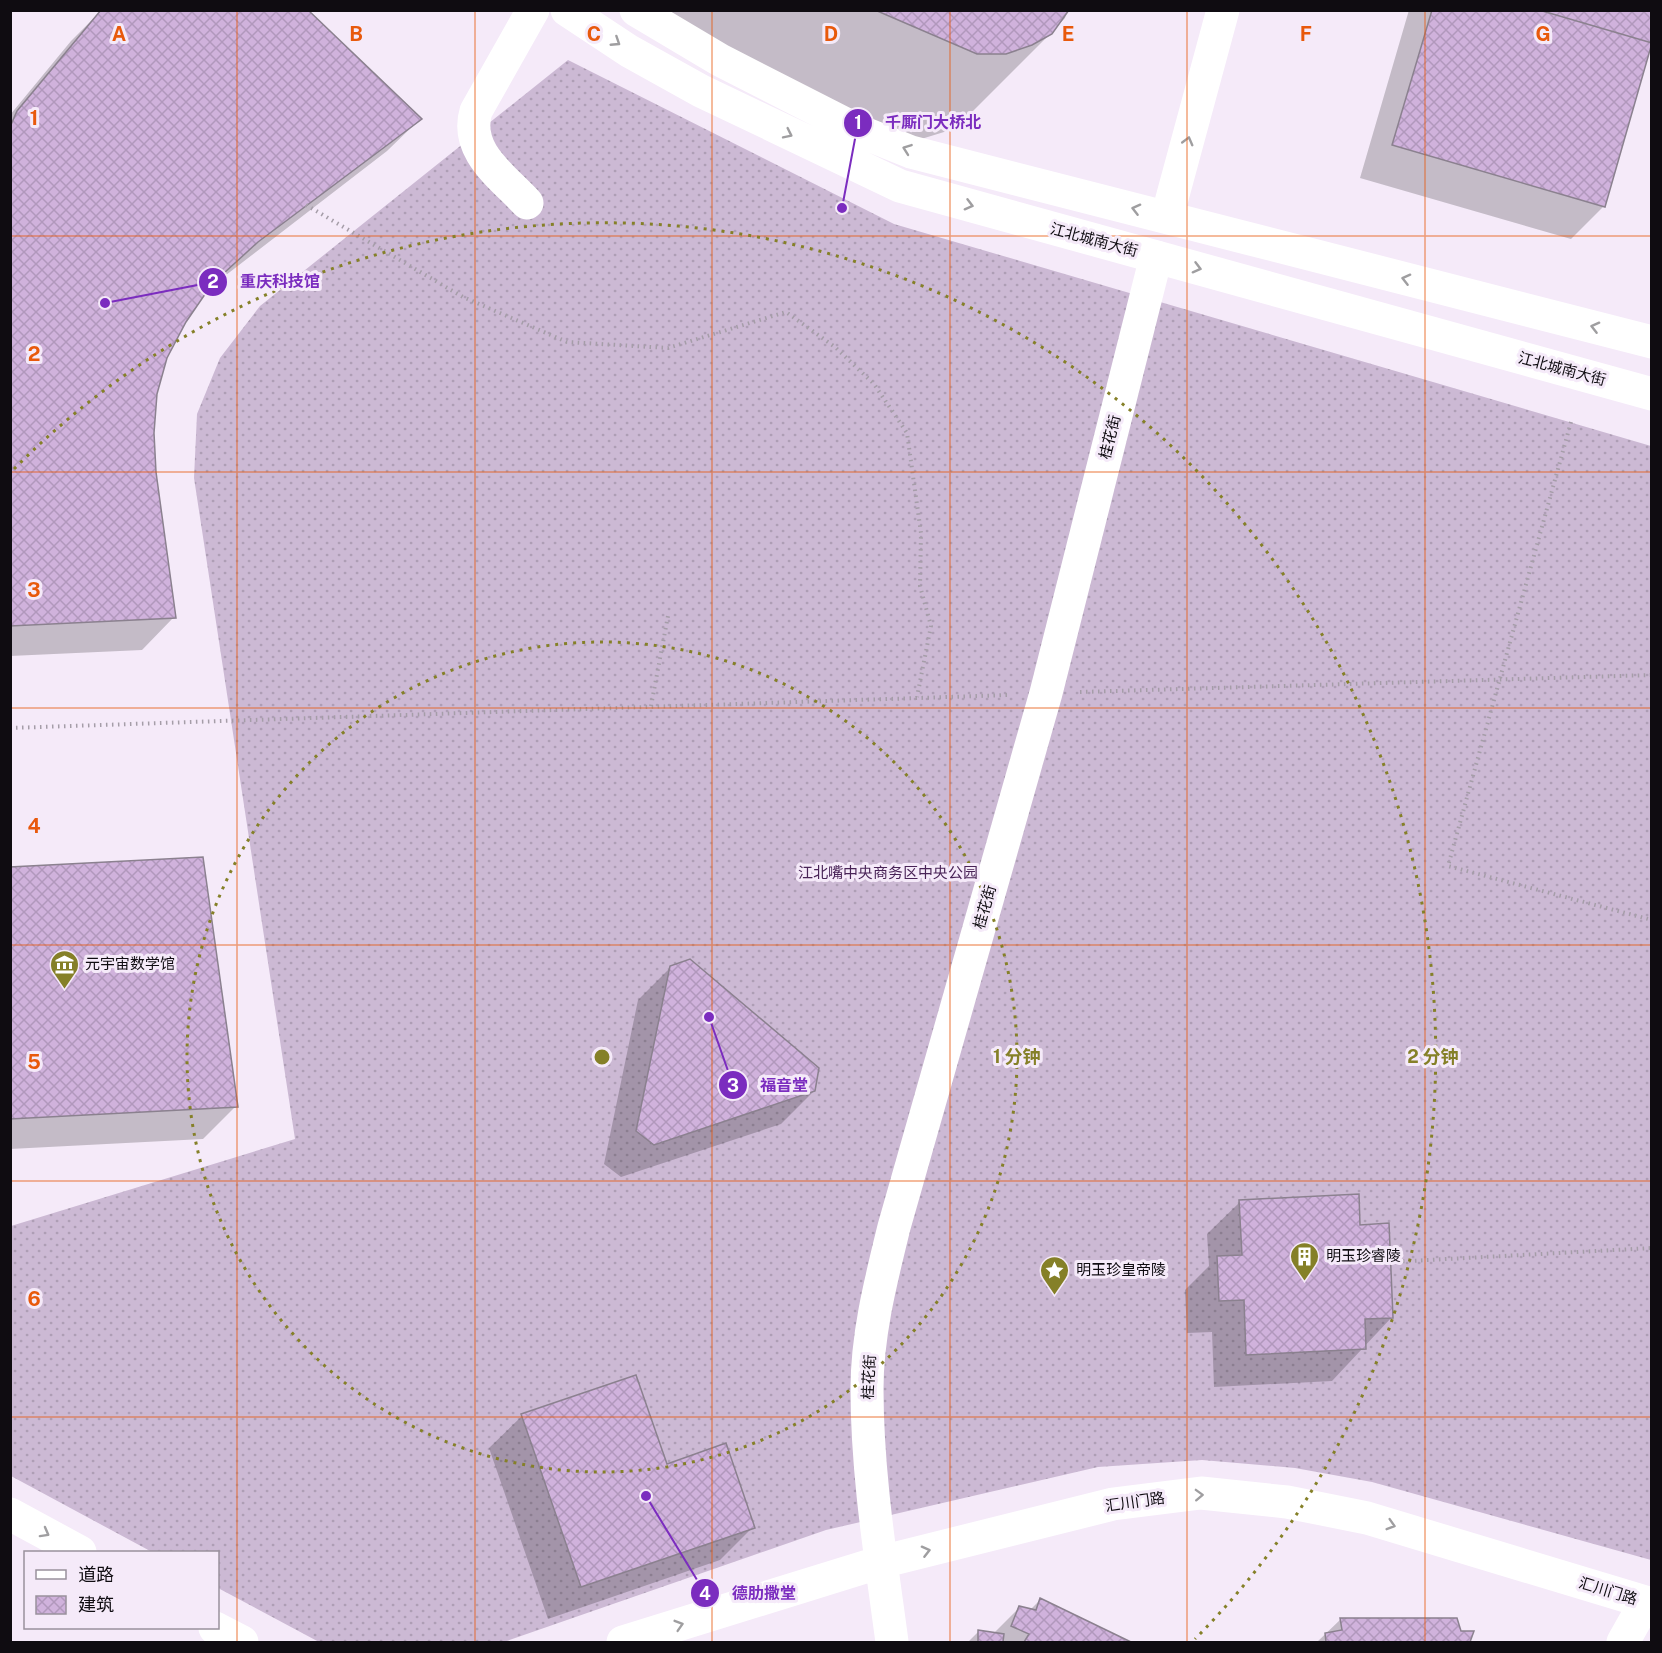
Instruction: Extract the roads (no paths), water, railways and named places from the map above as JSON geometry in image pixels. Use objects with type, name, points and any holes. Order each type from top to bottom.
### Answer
[{"type":"street","points":[[527,203],[483,157],[474,142],[471,127],[476,111],[532,10]]},
{"type":"street","name":"江北城南大街","points":[[567,10],[629,51],[700,92],[900,186],[1652,394]]},
{"type":"street","points":[[636,10],[720,60],[859,131],[901,147],[1652,342]]},
{"type":"street","points":[[1167,217],[1223,10]]},
{"type":"street","name":"桂花街","points":[[892,1642],[869,1458],[867,1387],[874,1308],[894,1227],[1046,693],[1156,257]]},
{"type":"street","name":"汇川门路","points":[[623,1642],[881,1562],[1113,1504],[1201,1493],[1287,1502],[1367,1518],[1648,1603]]},
{"type":"street","points":[[10,1514],[78,1551]]},
{"type":"street","points":[[1623,1642],[1648,1603]]},
{"type":"street","points":[[217,1629],[242,1642]]},
{"type":"place","name":"千厮门大桥北","points":[[842,208]]},
{"type":"place","name":"重庆科技馆","points":[[105,303]]},
{"type":"place","name":"元宇宙数学馆","points":[[64,990]]},
{"type":"place","name":"福音堂","points":[[709,1017]]},
{"type":"place","name":"明玉珍睿陵","points":[[1305,1282]]},
{"type":"place","name":"明玉珍皇帝陵","points":[[1055,1296]]},
{"type":"place","name":"德肋撒堂","points":[[646,1496]]},
{"type":"park label","name":"江北嘴中央商务区中央公园","points":[[888,873]]}]
